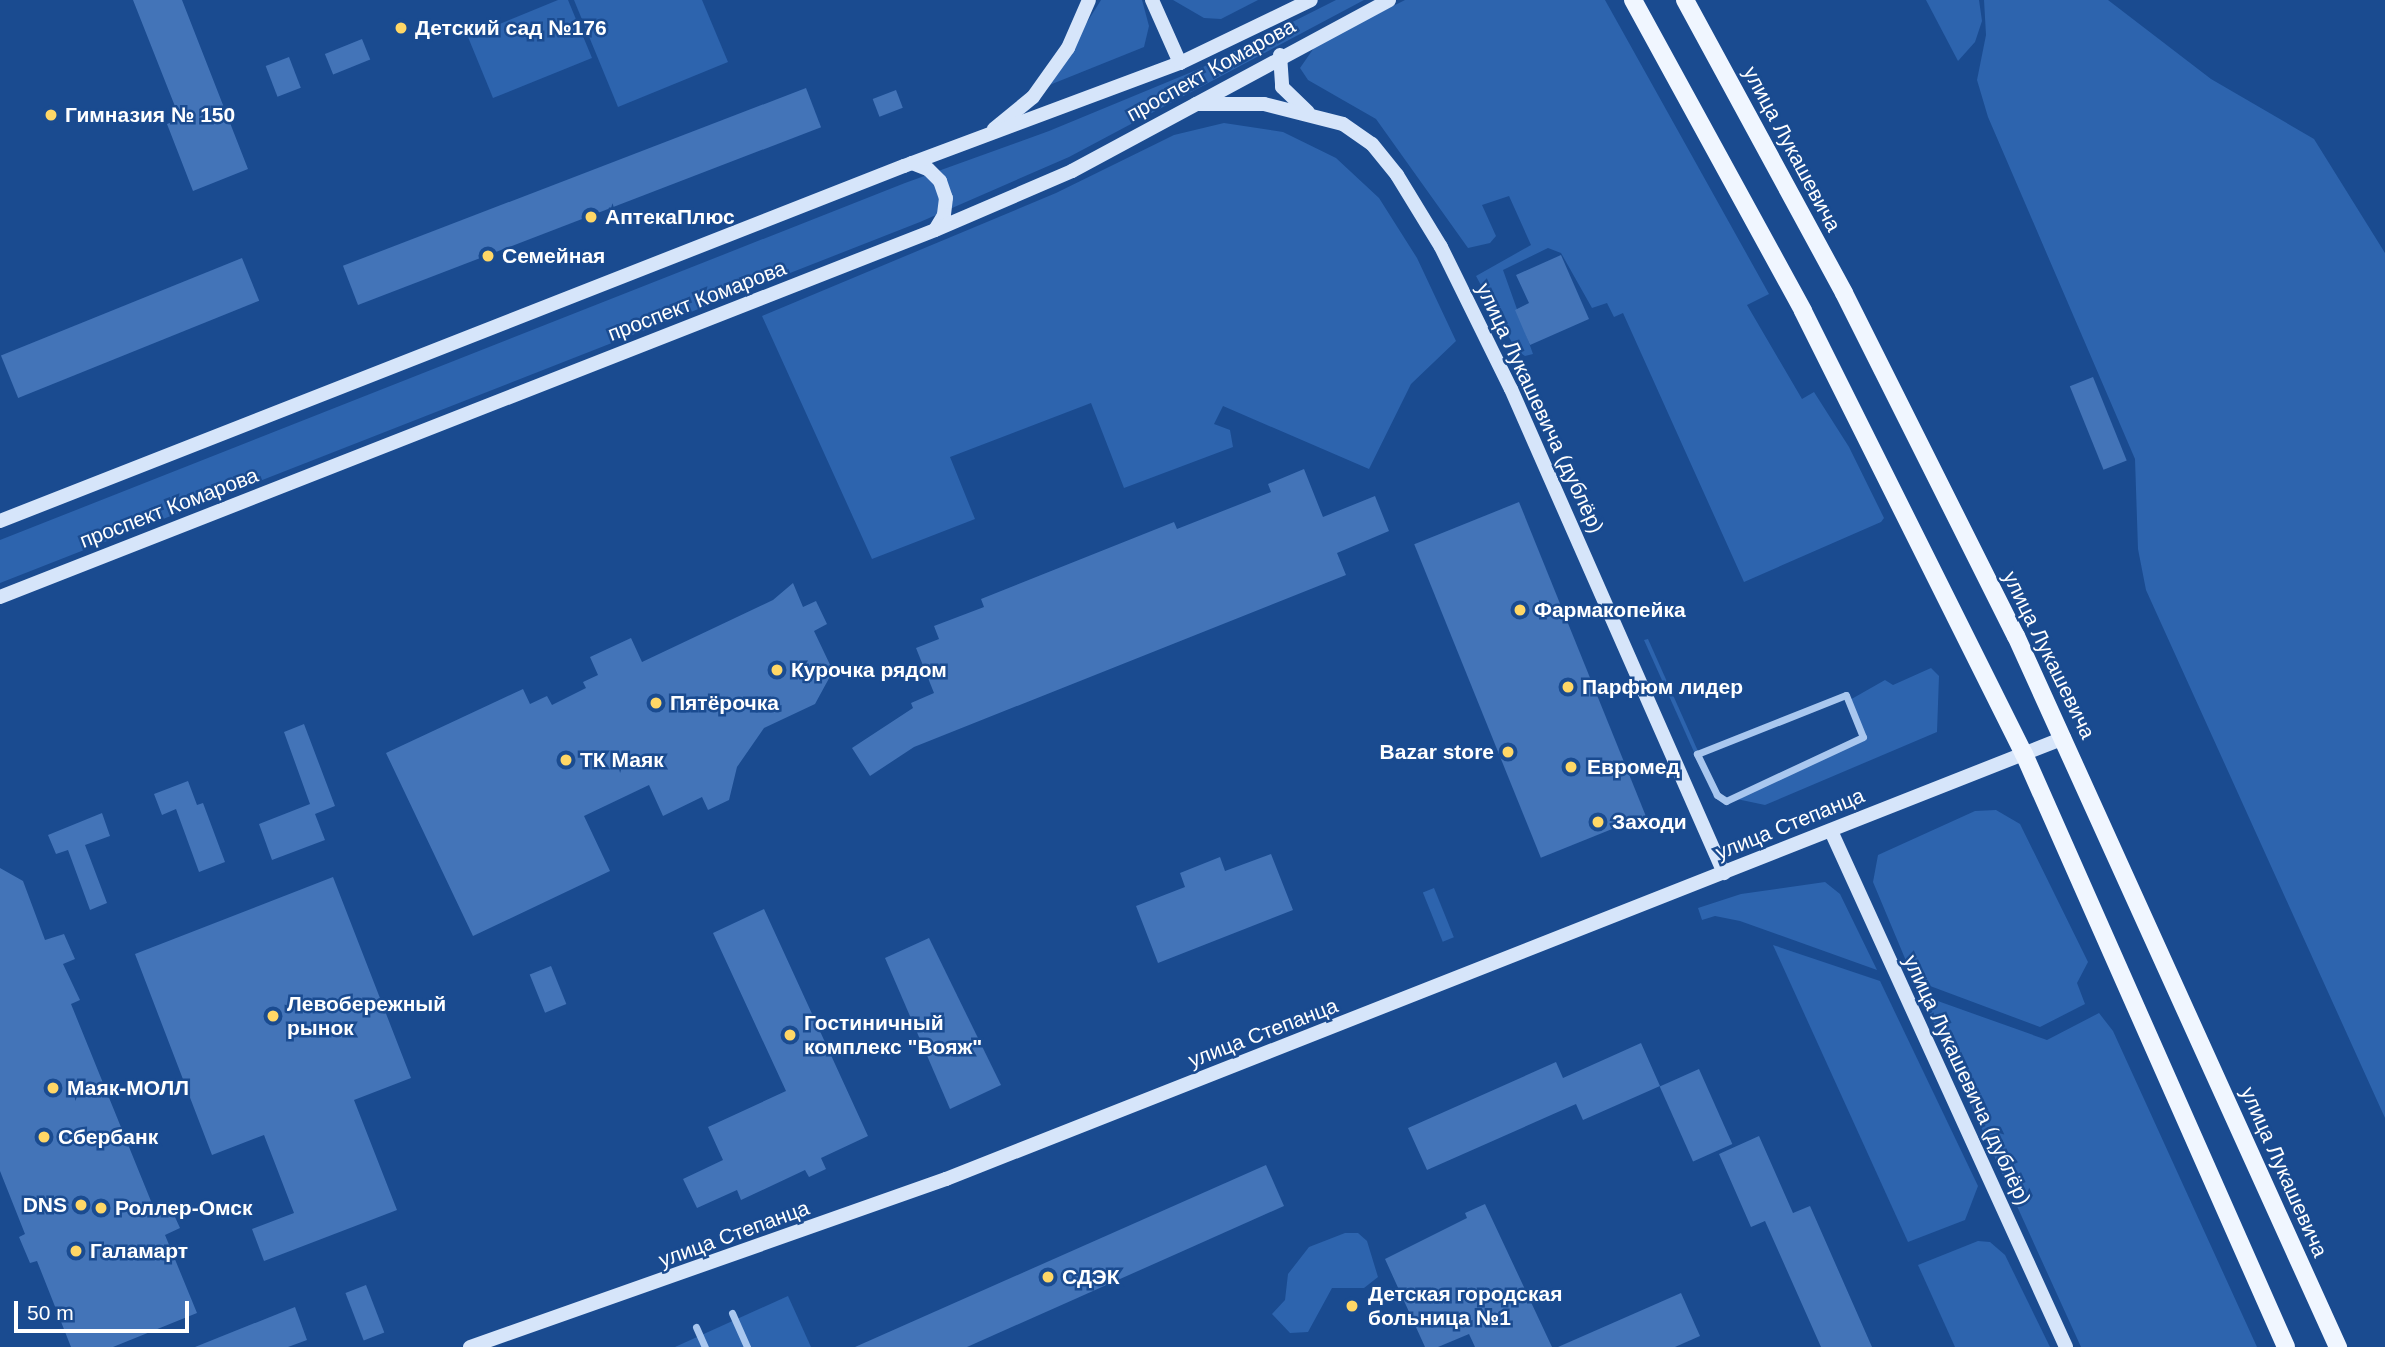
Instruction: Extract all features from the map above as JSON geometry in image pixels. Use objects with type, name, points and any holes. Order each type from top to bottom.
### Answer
[{"type":"main road","points":[[1633,0],[1803,311],[2024,754],[2286,1347]]},
{"type":"main road","name":"улица Лукашевича","points":[[1685,0],[1844,293],[2064,738],[2338,1347]]},
{"type":"street","points":[[986,136],[1033,97],[1068,48],[1088,0]]},
{"type":"street","points":[[1152,0],[1180,64]]},
{"type":"street","name":"проспект Комарова","points":[[0,521],[912,163],[1180,64],[1311,0]]},
{"type":"street","name":"проспект Комарова","points":[[0,597],[936,230],[1072,171],[1280,55],[1389,0]]},
{"type":"street","points":[[1280,55],[1282,87],[1308,112]]},
{"type":"street","name":"улица Лукашевича (дублёр)","points":[[1193,104],[1264,104],[1308,112],[1343,124],[1372,144],[1397,175],[1441,247],[1511,390],[1724,873]]},
{"type":"street","points":[[912,163],[928,169],[940,181],[946,198],[944,215],[936,230]]},
{"type":"street","points":[[1846,695],[1863,737],[1726,801],[1717,795],[1697,754],[1846,695]]},
{"type":"street","name":"улица Степанца","points":[[470,1347],[946,1179],[2064,738]]},
{"type":"street","name":"улица Лукашевича (дублёр)","points":[[1831,831],[2066,1347]]},
{"type":"street","points":[[732,1313],[747,1347]]},
{"type":"street","points":[[696,1327],[705,1347]]},
{"type":"shaded area","points":[[558,0],[568,0],[592,58],[493,98],[468,37]]},
{"type":"shaded area","points":[[574,0],[702,0],[728,62],[618,107]]},
{"type":"shaded area","points":[[1101,0],[1142,0],[1149,26],[1144,47],[1047,86]]},
{"type":"shaded area","points":[[1173,0],[1258,0],[1221,19],[1204,18]]},
{"type":"shaded area","points":[[1336,0],[1364,0],[1069,157],[920,222],[0,583],[0,540],[905,183],[1049,131],[1199,69]]},
{"type":"shaded area","points":[[1405,0],[1605,0],[1769,294],[1747,305],[1802,399],[1814,392],[1849,447],[1884,518],[1881,522],[1744,582],[1623,313],[1614,317],[1607,303],[1592,308],[1561,253],[1548,248],[1503,270],[1533,354],[1525,356],[1516,350],[1476,276],[1531,245],[1509,196],[1482,205],[1496,236],[1490,243],[1468,248],[1376,119],[1308,80],[1300,68],[1316,45]]},
{"type":"shaded area","points":[[1926,0],[1979,0],[1982,21],[1975,42],[1958,61]]},
{"type":"shaded area","points":[[1984,0],[2108,0],[2211,79],[2314,139],[2385,253],[2385,1118],[2146,590],[2138,549],[2135,459],[1988,117],[1977,80],[1986,35]]},
{"type":"shaded area","points":[[1224,123],[1283,132],[1336,158],[1379,198],[1417,258],[1456,341],[1411,384],[1369,469],[1223,406],[1214,424],[1230,430],[1233,447],[1124,488],[1091,403],[950,457],[975,519],[872,559],[762,316],[1056,193],[1174,135]]},
{"type":"shaded area","points":[[1648,639],[1701,758],[1707,781],[1644,640]]},
{"type":"shaded area","points":[[1931,668],[1939,676],[1937,732],[1765,805],[1732,798],[1863,737],[1848,701],[1885,680],[1893,685]]},
{"type":"shaded area","points":[[1996,810],[2020,824],[2088,962],[2077,983],[2085,1004],[2040,1027],[1914,980],[1873,882],[1878,855],[1975,811]]},
{"type":"shaded area","points":[[1825,882],[1840,894],[1877,970],[1740,921],[1715,916],[1702,920],[1698,908],[1741,894]]},
{"type":"shaded area","points":[[1434,888],[1454,937],[1443,942],[1423,892]]},
{"type":"shaded area","points":[[1773,945],[1880,981],[1978,1186],[1965,1220],[1908,1242]]},
{"type":"shaded area","points":[[1921,995],[2047,1040],[2099,1013],[2113,1031],[2257,1347],[2081,1347]]},
{"type":"shaded area","points":[[1345,1233],[1358,1233],[1367,1241],[1378,1277],[1364,1288],[1332,1288],[1308,1332],[1290,1333],[1272,1314],[1285,1300],[1288,1274],[1309,1247]]},
{"type":"shaded area","points":[[1978,1241],[1990,1242],[2005,1255],[2050,1347],[1955,1347],[1918,1265]]},
{"type":"shaded area","points":[[788,1296],[811,1347],[675,1347]]},
{"type":"building","points":[[133,0],[182,0],[248,169],[193,191],[167,124],[180,119]]},
{"type":"building","points":[[362,39],[370,59],[333,74],[325,54]]},
{"type":"building","points":[[289,57],[301,88],[277,97],[266,66]]},
{"type":"building","points":[[806,88],[821,127],[358,305],[343,266]]},
{"type":"building","points":[[896,90],[903,108],[879,117],[873,99]]},
{"type":"building","points":[[1561,255],[1589,319],[1530,345],[1515,310],[1529,303],[1516,275]]},
{"type":"building","points":[[242,258],[259,301],[18,398],[1,355]]},
{"type":"building","points":[[2093,377],[2127,460],[2104,470],[2070,386]]},
{"type":"building","points":[[1304,469],[1323,517],[1375,496],[1389,531],[1337,553],[1346,575],[914,747],[870,776],[852,748],[913,708],[911,703],[934,693],[916,648],[939,639],[934,626],[984,607],[981,599],[1174,522],[1177,529],[1271,492],[1268,484]]},
{"type":"building","points":[[1519,502],[1646,815],[1541,858],[1414,544]]},
{"type":"building","name":"ТК Маяк","points":[[793,583],[803,607],[816,601],[827,624],[814,631],[833,671],[815,704],[764,728],[737,767],[729,800],[708,810],[702,797],[663,816],[649,785],[584,816],[610,871],[473,936],[386,753],[523,689],[530,704],[547,696],[552,705],[586,688],[583,682],[598,675],[590,657],[631,638],[642,662],[773,600]]},
{"type":"building","points":[[304,724],[335,806],[315,814],[325,840],[272,860],[259,824],[310,804],[284,732]]},
{"type":"building","points":[[188,781],[197,805],[203,803],[225,862],[199,872],[176,809],[162,815],[154,794]]},
{"type":"building","points":[[102,813],[110,836],[85,845],[107,903],[90,910],[68,850],[56,854],[48,835]]},
{"type":"building","points":[[1271,854],[1293,910],[1158,963],[1136,906],[1185,887],[1180,873],[1220,857],[1225,871]]},
{"type":"building","name":"Маяк-МОЛЛ","points":[[0,868],[23,881],[45,940],[64,934],[75,959],[63,964],[80,1000],[71,1004],[155,1211],[170,1206],[180,1228],[165,1235],[197,1313],[113,1347],[71,1347],[37,1261],[30,1263],[19,1237],[25,1234],[0,1171]]},
{"type":"building","name":"Левобережный рынок","points":[[333,877],[411,1078],[354,1100],[397,1210],[264,1261],[252,1229],[294,1213],[264,1135],[212,1155],[135,954]]},
{"type":"building","points":[[764,909],[868,1136],[821,1158],[826,1169],[809,1177],[805,1170],[741,1200],[737,1190],[697,1208],[683,1179],[723,1160],[708,1127],[786,1091],[713,933]]},
{"type":"building","points":[[929,938],[1001,1085],[950,1109],[885,958]]},
{"type":"building","points":[[551,966],[566,1004],[545,1013],[530,975]]},
{"type":"building","points":[[1641,1043],[1660,1086],[1583,1120],[1576,1104],[1427,1170],[1408,1128],[1556,1062],[1563,1078]]},
{"type":"building","points":[[1699,1069],[1732,1144],[1693,1161],[1660,1086]]},
{"type":"building","points":[[1759,1136],[1793,1213],[1810,1206],[1872,1347],[1821,1347],[1765,1221],[1751,1227],[1719,1154]]},
{"type":"building","points":[[1266,1165],[1284,1206],[967,1347],[855,1347]]},
{"type":"building","points":[[1485,1204],[1552,1347],[1475,1347],[1469,1334],[1438,1347],[1425,1347],[1385,1259],[1467,1218],[1465,1213]]},
{"type":"building","points":[[366,1285],[384,1333],[364,1340],[345,1293]]},
{"type":"building","points":[[1681,1293],[1700,1336],[1675,1347],[1558,1347]]},
{"type":"building","points":[[295,1307],[307,1340],[288,1347],[195,1347]]},
{"type":"place","name":"Детский сад №176","points":[[401,28]]},
{"type":"place","name":"Гимназия № 150","points":[[51,115]]},
{"type":"place","name":"АптекаПлюс","points":[[591,217]]},
{"type":"place","name":"Семейная","points":[[488,256]]},
{"type":"place","name":"Фармакопейка","points":[[1520,610]]},
{"type":"place","name":"Курочка рядом","points":[[777,670]]},
{"type":"place","name":"Парфюм лидер","points":[[1568,687]]},
{"type":"place","name":"Пятёрочка","points":[[656,703]]},
{"type":"place","name":"Bazar store","points":[[1508,752]]},
{"type":"place","name":"ТК Маяк","points":[[566,760]]},
{"type":"place","name":"Евромед","points":[[1571,767]]},
{"type":"place","name":"Заходи","points":[[1598,822]]},
{"type":"place","name":"Левобережный рынок","points":[[273,1016]]},
{"type":"place","name":"Гостиничный комплекс \"Вояж\"","points":[[790,1035]]},
{"type":"place","name":"Маяк-МОЛЛ","points":[[53,1088]]},
{"type":"place","name":"Сбербанк","points":[[44,1137]]},
{"type":"place","name":"DNS","points":[[81,1205]]},
{"type":"place","name":"Роллер-Омск","points":[[101,1208]]},
{"type":"place","name":"Галамарт","points":[[76,1251]]},
{"type":"place","name":"СДЭК","points":[[1048,1277]]},
{"type":"place","name":"Детская городская больница №1","points":[[1352,1306]]}]
